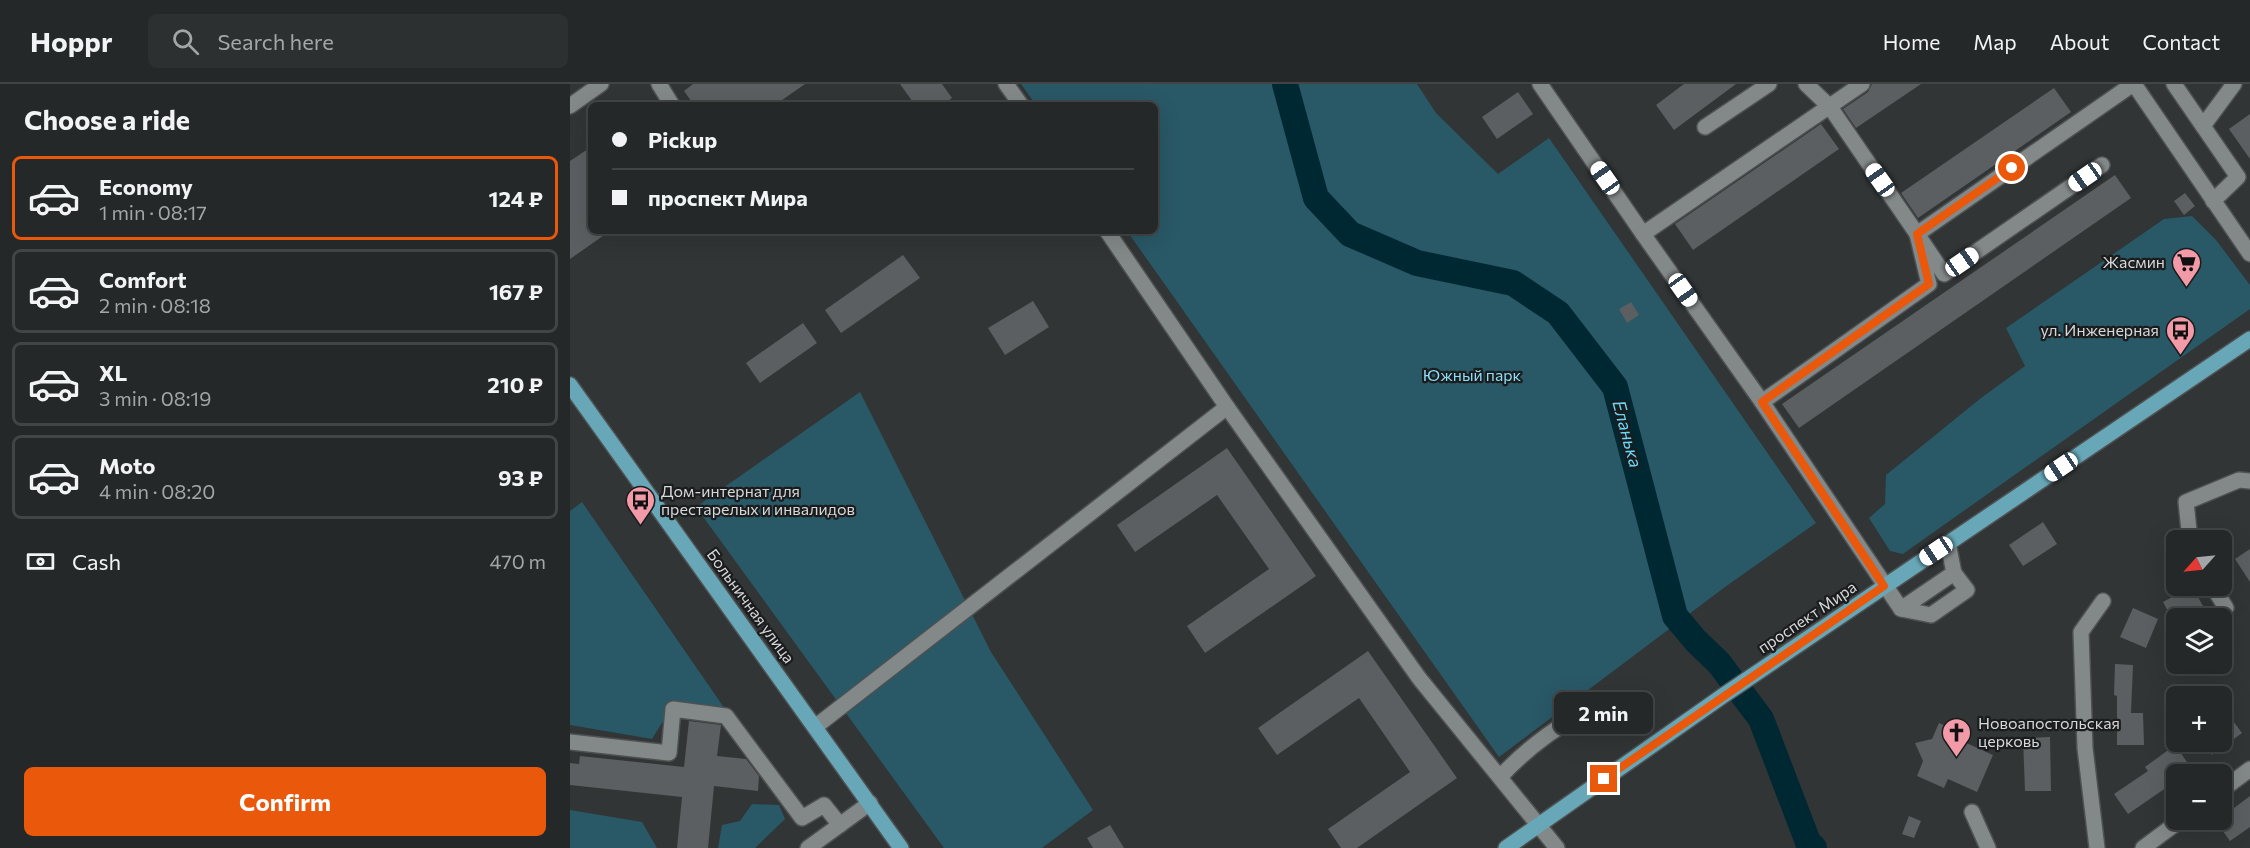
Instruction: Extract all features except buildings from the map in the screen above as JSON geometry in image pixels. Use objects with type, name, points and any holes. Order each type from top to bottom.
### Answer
[{"type":"main road","name":"проспект Мира","points":[[1506,848],[1760,670],[2250,339]]},
{"type":"main road","name":"Больничная улица","points":[[570,385],[902,848]]},
{"type":"street","points":[[570,106],[601,84]]},
{"type":"street","points":[[659,84],[670,102]]},
{"type":"street","points":[[1006,84],[1019,102]]},
{"type":"street","points":[[1540,84],[1762,402],[1901,609],[1931,615],[1967,590],[1954,573],[1947,543]]},
{"type":"street","points":[[1705,127],[1768,84]]},
{"type":"street","points":[[1806,84],[1830,107],[1944,274],[2102,165]]},
{"type":"street","points":[[1643,234],[1862,84]]},
{"type":"street","points":[[1917,234],[2133,84],[2250,254]]},
{"type":"street","points":[[2174,84],[2238,177],[2213,201]]},
{"type":"street","points":[[2203,126],[2234,84]]},
{"type":"street","points":[[1109,234],[1227,407],[1419,678],[1557,848]]},
{"type":"street","points":[[1762,402],[1929,284],[1917,234]]},
{"type":"street","points":[[815,726],[1227,407]]},
{"type":"street","points":[[2189,530],[2186,502],[2238,480],[2250,481]]},
{"type":"street","points":[[1901,609],[1954,573]]},
{"type":"street","points":[[2219,596],[2226,608]]},
{"type":"street","points":[[2097,848],[2085,748],[2081,632],[2103,601]]},
{"type":"street","points":[[1502,780],[1520,755],[1563,722],[1602,702]]},
{"type":"street","points":[[570,742],[669,753],[673,709],[726,716],[802,818],[824,805],[840,825]]},
{"type":"street","points":[[2232,782],[2250,769]]},
{"type":"street","points":[[808,848],[870,803]]},
{"type":"street","points":[[1972,812],[1988,848]]},
{"type":"street","points":[[2143,848],[2167,830]]},
{"type":"green space","name":"Южный парк","points":[[1021,84],[1417,84],[1436,113],[1498,174],[1549,138],[1816,523],[1725,587],[1499,757],[1129,234],[1158,234],[1158,102],[1034,102]]},
{"type":"green space","points":[[2192,216],[2216,240],[2250,285],[2250,309],[1903,554],[1890,551],[1869,518],[1885,504],[1886,475],[1981,398],[2025,366],[2006,328],[2164,219]]},
{"type":"green space","points":[[860,392],[991,652],[1093,810],[1042,848],[944,848],[696,507]]},
{"type":"green space","points":[[582,502],[725,709],[671,708],[652,739],[570,725],[570,511]]},
{"type":"green space","points":[[752,804],[779,805],[785,819],[755,848],[718,848],[722,825],[740,821]]},
{"type":"green space","points":[[570,810],[642,822],[657,848],[570,848]]},
{"type":"waterway","name":"Еланька","points":[[1285,84],[1316,198],[1350,234],[1417,263],[1513,283],[1558,313],[1615,387],[1675,616],[1719,663],[1761,719],[1808,842],[1814,848]]},
{"type":"place","name":"Жасмин","points":[[2186,288]]},
{"type":"place","name":"ул. Инженерная","points":[[2180,356]]},
{"type":"place","name":"Дом-интернат для престарелых и инвалидов","points":[[640,526]]},
{"type":"place","name":"Новоапостольская церковь","points":[[1957,758]]},
{"type":"route","points":[[1604,779],[1884,586],[1762,402],[1929,284],[1917,234],[2012,168]]}]
